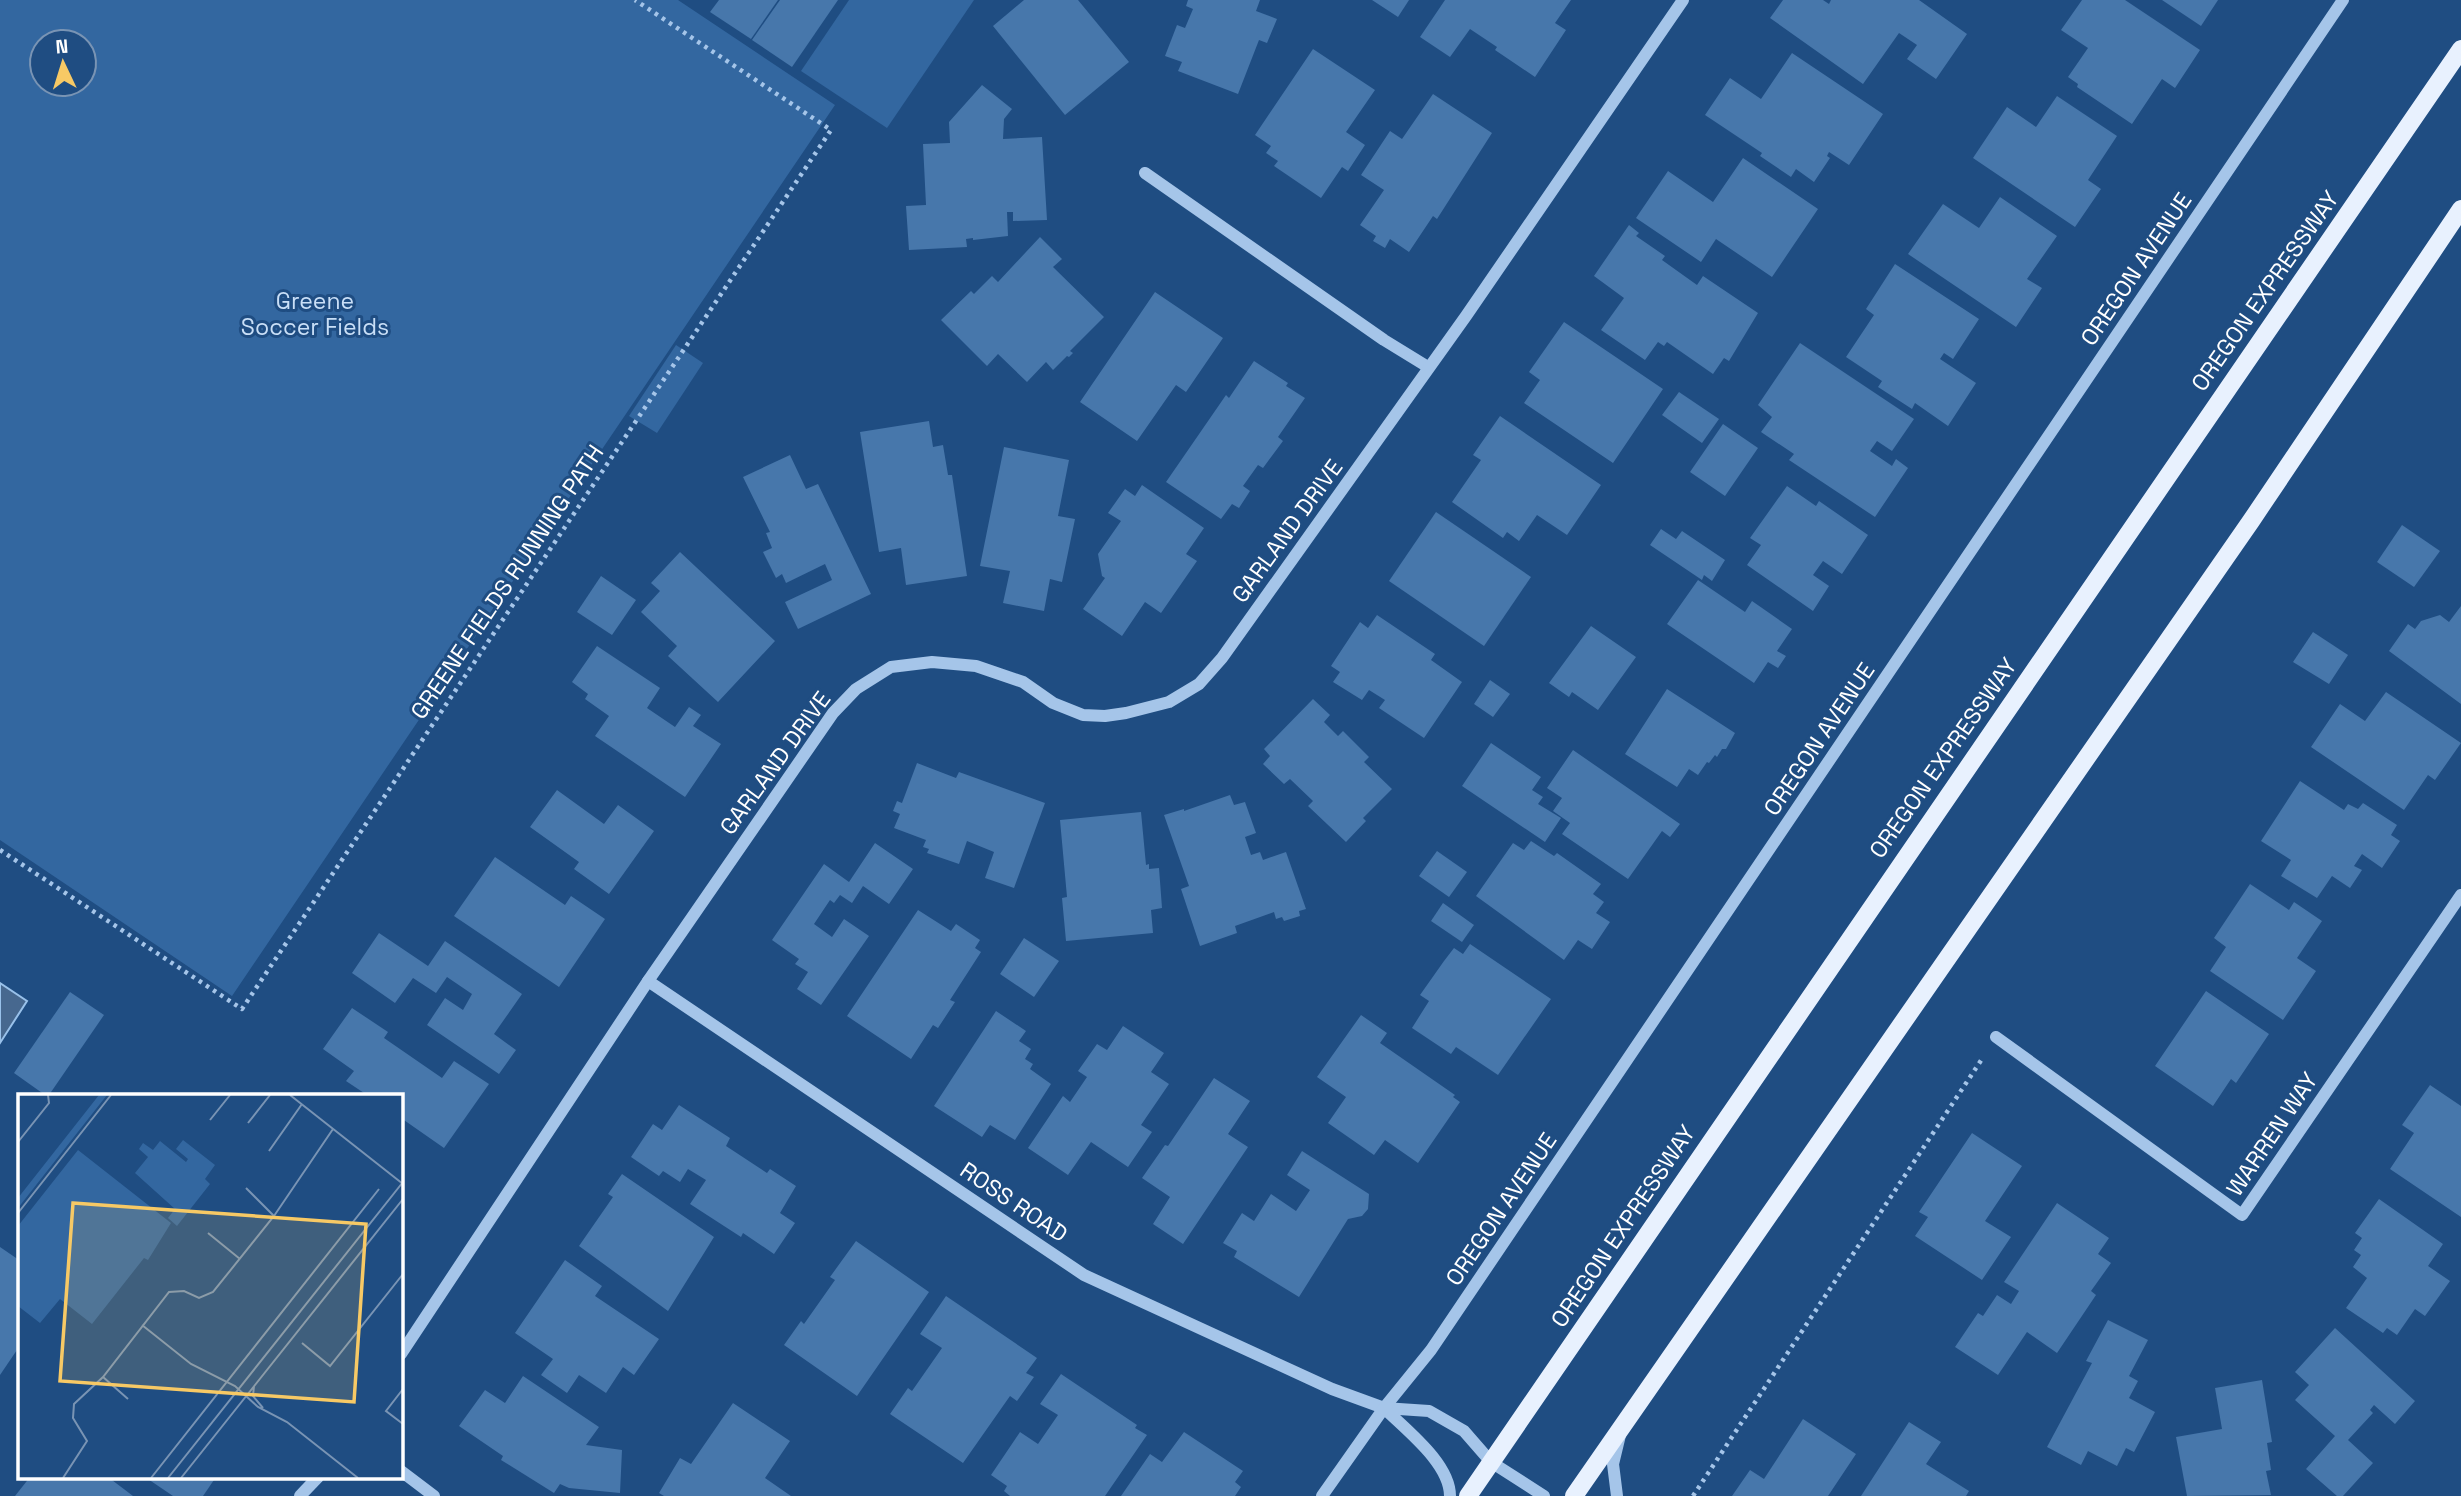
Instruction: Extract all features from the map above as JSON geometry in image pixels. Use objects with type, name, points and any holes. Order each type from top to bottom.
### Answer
[{"type":"main road","name":"OREGON EXPRESSWAY","points":[[1468,1496],[2461,49]]},
{"type":"main road","points":[[1574,1496],[2251,521],[2461,209]]},
{"type":"street","name":"GARLAND DRIVE","points":[[402,1352],[648,981],[833,713],[856,689],[891,667],[932,662],[976,666],[1023,682],[1053,703],[1083,715],[1105,716],[1159,705],[1199,684],[1230,647],[1389,427],[1428,366],[1466,316],[1683,0]]},
{"type":"street","name":"OREGON AVENUE","points":[[1322,1496],[1384,1408],[1439,1339],[2343,0]]},
{"type":"street","points":[[1145,173],[1384,340],[1428,366]]},
{"type":"street","name":"WARREN WAY","points":[[1996,1037],[2242,1215],[2461,895]]},
{"type":"street","name":"ROSS ROAD","points":[[648,981],[1084,1275],[1332,1389],[1384,1408],[1429,1411],[1464,1431],[1491,1462],[1544,1496]]},
{"type":"street","name":"ROSS ROAD","points":[[1384,1408],[1438,1462],[1450,1488],[1450,1496]]},
{"type":"street","points":[[1617,1496],[1613,1464],[1623,1426]]},
{"type":"street","points":[[402,1472],[434,1496]]},
{"type":"street","points":[[300,1496],[317,1478]]},
{"type":"path","name":"GREENE FIELDS RUNNING PATH","points":[[0,850],[243,1009],[831,130],[635,0]]},
{"type":"path","points":[[1693,1496],[1996,1037]]},
{"type":"green space","name":"Greene Soccer Fields","points":[[0,0],[678,0],[835,105],[232,996],[0,840]]},
{"type":"green space","points":[[849,0],[974,0],[887,128],[801,71]]},
{"type":"green space","points":[[676,345],[703,363],[657,433],[629,416]]},
{"type":"shaded area","points":[[0,983],[27,1001],[0,1043]]},
{"type":"building","points":[[719,0],[778,0],[751,39],[710,12]]},
{"type":"building","points":[[780,0],[838,0],[792,67],[752,40]]},
{"type":"building","points":[[1024,0],[1078,0],[1129,62],[1065,115],[993,26]]},
{"type":"building","points":[[1188,0],[1260,0],[1256,11],[1277,19],[1267,43],[1259,40],[1238,94],[1178,71],[1182,62],[1165,56],[1177,25],[1185,28],[1193,9],[1186,6]]},
{"type":"building","points":[[1372,0],[1409,0],[1398,17]]},
{"type":"building","points":[[1445,0],[1571,0],[1555,23],[1566,30],[1535,77],[1470,29],[1450,57],[1420,37]]},
{"type":"building","points":[[1783,0],[1823,0],[1829,4],[1831,0],[1919,0],[1967,34],[1936,79],[1907,59],[1917,45],[1899,33],[1863,84],[1770,18]]},
{"type":"building","points":[[2082,0],[2125,0],[2200,50],[2175,88],[2162,79],[2132,124],[2077,87],[2078,84],[2068,77],[2088,48],[2061,30]]},
{"type":"building","points":[[2162,0],[2218,0],[2201,26]]},
{"type":"building","points":[[1313,49],[1375,90],[1346,132],[1365,145],[1348,171],[1342,167],[1321,198],[1274,166],[1278,161],[1266,153],[1271,146],[1255,135]]},
{"type":"building","points":[[1792,53],[1883,114],[1849,165],[1829,152],[1827,156],[1830,158],[1814,182],[1796,169],[1791,177],[1760,156],[1762,153],[1705,115],[1730,78],[1761,99]]},
{"type":"building","points":[[982,85],[1012,109],[1004,119],[1003,139],[1042,137],[1047,220],[1013,221],[1013,212],[1007,212],[1008,236],[966,239],[967,247],[909,250],[906,206],[926,205],[923,144],[950,143],[949,122]]},
{"type":"building","points":[[1433,94],[1492,133],[1437,219],[1433,216],[1409,252],[1390,239],[1385,248],[1373,241],[1376,236],[1360,225],[1384,190],[1361,175],[1390,131],[1402,139]]},
{"type":"building","points":[[2057,96],[2117,136],[2088,180],[2101,189],[2075,227],[1973,158],[2007,107],[2036,127]]},
{"type":"building","points":[[1743,158],[1818,209],[1772,277],[1716,239],[1701,262],[1636,218],[1668,171],[1713,202]]},
{"type":"building","points":[[2000,197],[2057,236],[2027,279],[2042,288],[2016,327],[1908,254],[1943,204],[1979,228]]},
{"type":"building","points":[[1629,225],[1639,233],[1636,236],[1665,256],[1662,260],[1697,285],[1703,276],[1758,313],[1729,361],[1724,358],[1713,374],[1667,342],[1664,346],[1658,342],[1645,360],[1601,330],[1624,298],[1594,276]]},
{"type":"building","points":[[1040,237],[1062,259],[1053,267],[1104,317],[1070,351],[1073,353],[1069,357],[1053,370],[1046,362],[1027,382],[998,354],[987,366],[941,320],[971,291],[974,294],[992,276],[998,282]]},
{"type":"building","points":[[1895,264],[1979,319],[1953,359],[1944,353],[1940,359],[1976,383],[1948,426],[1915,403],[1912,409],[1878,387],[1882,381],[1846,357],[1874,315],[1866,309]]},
{"type":"building","points":[[1155,292],[1223,338],[1186,392],[1176,385],[1137,441],[1080,402]]},
{"type":"building","points":[[1564,322],[1663,389],[1613,463],[1524,403],[1540,380],[1529,372]]},
{"type":"building","points":[[1800,343],[1914,419],[1892,451],[1877,441],[1870,451],[1892,466],[1896,459],[1908,468],[1875,517],[1789,460],[1794,454],[1761,432],[1772,417],[1758,405]]},
{"type":"building","points":[[1254,361],[1288,383],[1286,386],[1305,398],[1278,437],[1283,441],[1263,468],[1258,465],[1243,486],[1250,491],[1239,508],[1232,504],[1221,519],[1166,482],[1226,395],[1229,398]]},
{"type":"building","points":[[1679,392],[1719,419],[1702,443],[1662,415]]},
{"type":"building","points":[[1500,416],[1601,485],[1567,535],[1537,515],[1519,541],[1507,532],[1503,538],[1452,502],[1481,460],[1473,455]]},
{"type":"building","points":[[929,421],[933,447],[943,445],[948,475],[952,475],[967,576],[906,585],[901,548],[879,552],[860,432]]},
{"type":"building","points":[[1723,424],[1758,448],[1725,496],[1690,472]]},
{"type":"building","points":[[1004,447],[1069,460],[1058,516],[1075,519],[1062,582],[1050,579],[1044,611],[1003,603],[1010,571],[980,566]]},
{"type":"building","points":[[790,455],[806,489],[818,484],[871,594],[798,629],[785,602],[832,580],[825,564],[786,583],[782,574],[776,578],[763,552],[772,548],[766,533],[770,532],[743,477]]},
{"type":"building","points":[[1142,485],[1204,528],[1186,554],[1197,561],[1161,613],[1145,602],[1122,636],[1083,609],[1105,578],[1102,576],[1098,554],[1121,521],[1108,513],[1125,489],[1135,496]]},
{"type":"building","points":[[1787,486],[1816,506],[1819,501],[1868,535],[1842,574],[1823,561],[1813,575],[1829,586],[1813,611],[1747,565],[1761,545],[1750,538]]},
{"type":"building","points":[[1436,512],[1531,577],[1484,646],[1389,581]]},
{"type":"building","points":[[2402,525],[2440,551],[2414,587],[2377,562]]},
{"type":"building","points":[[1661,529],[1676,539],[1682,531],[1725,560],[1712,581],[1704,575],[1702,580],[1650,545]]},
{"type":"building","points":[[680,552],[775,641],[718,702],[668,656],[677,646],[641,612],[660,591],[651,583]]},
{"type":"building","points":[[601,576],[636,600],[612,635],[577,612]]},
{"type":"building","points":[[1698,580],[1745,612],[1752,601],[1792,629],[1777,651],[1786,656],[1778,668],[1768,662],[1754,683],[1667,624]]},
{"type":"building","points":[[2461,606],[2461,704],[2389,651],[2408,624],[2415,629],[2421,621],[2440,615],[2449,622]]},
{"type":"building","points":[[1377,615],[1435,654],[1431,660],[1462,682],[1424,738],[1379,708],[1385,700],[1369,690],[1362,700],[1333,682],[1340,672],[1331,666],[1360,622],[1368,628]]},
{"type":"building","points":[[1591,626],[1636,657],[1598,710],[1572,692],[1569,697],[1549,683]]},
{"type":"building","points":[[2313,632],[2348,655],[2329,684],[2293,662]]},
{"type":"building","points":[[597,646],[660,688],[647,708],[675,727],[689,707],[701,715],[693,726],[721,744],[685,797],[595,736],[609,716],[585,699],[588,694],[572,682]]},
{"type":"building","points":[[1490,680],[1510,694],[1493,717],[1474,704]]},
{"type":"building","points":[[1667,689],[1735,733],[1726,749],[1722,749],[1717,757],[1715,755],[1707,762],[1698,775],[1689,769],[1677,787],[1625,754]]},
{"type":"building","points":[[2386,692],[2461,743],[2435,780],[2428,775],[2404,810],[2311,747],[2340,704],[2365,721]]},
{"type":"building","points":[[1313,699],[1330,715],[1324,722],[1338,736],[1343,731],[1369,757],[1364,762],[1392,789],[1363,818],[1366,821],[1346,842],[1308,806],[1313,801],[1290,779],[1284,784],[1263,764],[1270,756],[1264,749]]},
{"type":"building","points":[[1491,743],[1541,777],[1532,790],[1543,797],[1538,804],[1561,818],[1545,842],[1462,786]]},
{"type":"building","points":[[1573,750],[1680,824],[1670,837],[1662,831],[1628,879],[1562,834],[1570,823],[1553,811],[1562,798],[1547,788]]},
{"type":"building","points":[[917,763],[956,778],[959,772],[1045,803],[1014,888],[985,878],[994,852],[967,841],[959,864],[927,853],[929,849],[923,847],[926,840],[894,828],[900,814],[893,811],[897,801],[902,803]]},
{"type":"building","points":[[2300,781],[2344,810],[2348,804],[2358,809],[2363,803],[2397,825],[2391,835],[2400,841],[2382,868],[2362,854],[2354,866],[2362,870],[2350,888],[2332,876],[2317,898],[2281,876],[2291,860],[2261,841]]},
{"type":"building","points":[[557,790],[604,824],[618,805],[654,831],[609,894],[574,869],[579,862],[530,827]]},
{"type":"building","points":[[1230,795],[1234,805],[1245,802],[1256,833],[1245,837],[1251,855],[1260,852],[1263,860],[1286,852],[1306,909],[1299,911],[1300,916],[1284,921],[1282,917],[1276,919],[1274,912],[1235,926],[1237,933],[1200,946],[1181,889],[1189,886],[1164,815]]},
{"type":"building","points":[[1141,812],[1146,865],[1149,864],[1149,869],[1159,868],[1162,908],[1151,910],[1153,933],[1066,941],[1062,898],[1067,897],[1060,820]]},
{"type":"building","points":[[1531,841],[1554,856],[1557,853],[1601,884],[1593,894],[1604,902],[1596,913],[1610,922],[1592,949],[1578,940],[1564,960],[1476,896],[1513,843],[1524,850]]},
{"type":"building","points":[[875,843],[913,869],[889,904],[863,886],[852,903],[840,895],[834,903],[830,900],[814,924],[832,937],[844,919],[869,936],[821,1005],[797,989],[808,972],[795,964],[799,959],[772,940],[824,864],[849,882]]},
{"type":"building","points":[[1437,851],[1467,872],[1449,897],[1419,876]]},
{"type":"building","points":[[495,857],[565,905],[571,896],[605,919],[559,987],[454,916]]},
{"type":"building","points":[[2250,884],[2289,910],[2294,902],[2322,921],[2297,958],[2316,971],[2283,1020],[2210,971],[2226,947],[2214,938]]},
{"type":"building","points":[[1443,903],[1474,925],[1462,942],[1431,921]]},
{"type":"building","points":[[918,910],[951,931],[956,924],[980,940],[975,948],[981,952],[950,1000],[955,1002],[938,1028],[933,1025],[911,1059],[847,1016]]},
{"type":"building","points":[[379,933],[428,966],[445,941],[522,994],[494,1034],[516,1050],[499,1074],[427,1025],[445,998],[463,1010],[472,994],[447,977],[436,993],[413,978],[395,1003],[352,973]]},
{"type":"building","points":[[1024,938],[1059,961],[1034,997],[1000,974]]},
{"type":"building","points":[[1470,944],[1551,999],[1498,1075],[1456,1047],[1451,1054],[1412,1028],[1429,1001],[1420,995],[1454,948],[1463,954]]},
{"type":"building","points":[[2206,991],[2269,1034],[2236,1083],[2231,1079],[2213,1106],[2155,1066]]},
{"type":"building","points":[[70,992],[104,1015],[50,1094],[44,1094],[14,1073]]},
{"type":"building","points":[[352,1008],[388,1032],[384,1038],[442,1078],[454,1061],[489,1084],[444,1148],[402,1119],[402,1094],[366,1094],[346,1081],[354,1071],[323,1049]]},
{"type":"building","points":[[996,1011],[1026,1031],[1019,1041],[1031,1049],[1025,1059],[1033,1064],[1030,1069],[1051,1084],[1015,1140],[990,1125],[982,1137],[934,1106]]},
{"type":"building","points":[[1361,1015],[1387,1033],[1380,1043],[1455,1095],[1453,1097],[1460,1102],[1418,1163],[1385,1140],[1374,1155],[1328,1123],[1346,1097],[1317,1077]]},
{"type":"building","points":[[1123,1026],[1164,1053],[1151,1072],[1169,1084],[1141,1125],[1152,1132],[1128,1167],[1091,1142],[1068,1175],[1028,1148],[1063,1096],[1070,1102],[1087,1077],[1078,1071],[1097,1044],[1107,1050]]},
{"type":"building","points":[[1214,1078],[1250,1101],[1228,1134],[1248,1147],[1183,1244],[1153,1224],[1170,1197],[1142,1178],[1165,1145],[1168,1146]]},
{"type":"building","points":[[2430,1085],[2461,1106],[2461,1217],[2390,1169],[2414,1133],[2402,1125]]},
{"type":"building","points":[[679,1105],[730,1138],[726,1146],[767,1173],[770,1169],[796,1186],[780,1213],[795,1223],[774,1254],[743,1233],[741,1237],[690,1204],[706,1180],[688,1169],[680,1182],[663,1171],[659,1176],[631,1157],[653,1124],[662,1130]]},
{"type":"building","points":[[1972,1133],[2022,1166],[1985,1221],[2011,1237],[1982,1280],[1915,1236],[1928,1217],[1919,1212]]},
{"type":"building","points":[[1302,1151],[1369,1194],[1368,1209],[1362,1216],[1348,1219],[1299,1297],[1234,1257],[1237,1251],[1223,1243],[1242,1213],[1254,1221],[1271,1194],[1296,1211],[1310,1190],[1287,1175]]},
{"type":"building","points":[[622,1174],[714,1237],[668,1311],[579,1246],[613,1197],[608,1194]]},
{"type":"building","points":[[2379,1199],[2443,1244],[2428,1266],[2450,1281],[2425,1316],[2415,1309],[2397,1335],[2387,1328],[2383,1333],[2346,1308],[2367,1278],[2353,1267],[2361,1255],[2354,1250],[2362,1238],[2355,1233]]},
{"type":"building","points":[[2057,1203],[2109,1238],[2098,1254],[2111,1263],[2091,1291],[2096,1295],[2057,1353],[2027,1332],[1998,1375],[1955,1347],[1978,1313],[1983,1316],[1997,1295],[2011,1304],[2019,1291],[2004,1282]]},
{"type":"building","points":[[856,1241],[929,1292],[857,1396],[784,1345],[801,1321],[804,1324],[835,1280],[830,1277]]},
{"type":"building","points":[[0,1247],[18,1259],[18,1348],[0,1375]]},
{"type":"building","points":[[565,1260],[602,1286],[595,1296],[659,1339],[634,1375],[623,1367],[606,1393],[579,1375],[567,1393],[541,1375],[553,1359],[515,1333]]},
{"type":"building","points":[[946,1296],[1037,1358],[1026,1373],[1034,1377],[1017,1401],[1010,1396],[963,1463],[890,1414],[908,1388],[912,1391],[942,1348],[920,1334]]},
{"type":"building","points":[[2108,1320],[2148,1340],[2129,1376],[2138,1381],[2129,1398],[2155,1412],[2134,1452],[2126,1448],[2117,1466],[2088,1451],[2081,1465],[2047,1447],[2092,1363],[2086,1361]]},
{"type":"building","points":[[2335,1328],[2415,1401],[2395,1424],[2374,1405],[2370,1410],[2373,1413],[2348,1440],[2373,1463],[2343,1496],[2337,1496],[2306,1469],[2335,1436],[2295,1400],[2309,1385],[2295,1372]]},
{"type":"building","points":[[1061,1374],[1137,1425],[1135,1428],[1147,1435],[1105,1496],[1010,1496],[1004,1491],[1007,1486],[991,1475],[1020,1432],[1038,1444],[1058,1415],[1040,1404]]},
{"type":"building","points":[[523,1376],[599,1427],[586,1445],[622,1450],[620,1493],[569,1488],[560,1484],[554,1493],[501,1460],[503,1456],[459,1426],[485,1390],[505,1403]]},
{"type":"building","points":[[2262,1380],[2272,1442],[2267,1443],[2271,1470],[2266,1471],[2271,1495],[2187,1496],[2176,1437],[2222,1429],[2215,1388]]},
{"type":"building","points":[[733,1403],[790,1441],[765,1478],[791,1496],[664,1496],[659,1493],[680,1458],[691,1464]]},
{"type":"building","points":[[1803,1419],[1856,1454],[1828,1496],[1732,1496],[1750,1470],[1764,1479]]},
{"type":"building","points":[[1909,1422],[1941,1442],[1926,1464],[1969,1491],[1966,1496],[1861,1496]]},
{"type":"building","points":[[1184,1432],[1243,1471],[1235,1482],[1241,1487],[1235,1496],[1121,1496],[1150,1454],[1162,1462]]},
{"type":"building","points":[[29,1478],[109,1478],[133,1496],[15,1496]]},
{"type":"building","points":[[146,1478],[215,1478],[203,1496],[173,1496]]}]
